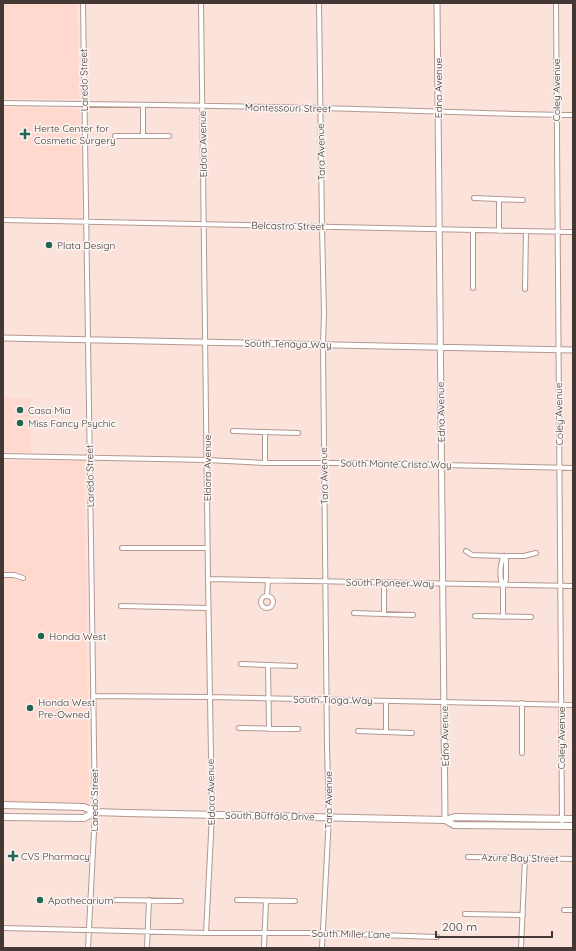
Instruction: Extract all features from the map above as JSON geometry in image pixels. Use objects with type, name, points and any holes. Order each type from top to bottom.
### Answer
[{"type":"main road","name":"South Buffalo Drive","points":[[3,805],[84,807],[95,812],[212,815],[445,820],[455,817],[573,819]]},
{"type":"main road","name":"South Buffalo Drive","points":[[3,817],[84,818],[95,812]]},
{"type":"main road","name":"South Buffalo Drive","points":[[445,820],[454,824],[573,826]]},
{"type":"street","name":"Laredo Street","points":[[83,3],[95,812],[88,948]]},
{"type":"street","name":"Eldora Avenue","points":[[201,3],[207,548],[212,815],[206,933]]},
{"type":"street","name":"Tara Avenue","points":[[319,3],[329,817],[322,948]]},
{"type":"street","name":"Edna Avenue","points":[[437,3],[445,820]]},
{"type":"street","name":"Coley Avenue","points":[[556,3],[562,826]]},
{"type":"street","name":"Montessouri Street","points":[[3,103],[321,108],[573,115]]},
{"type":"street","points":[[143,105],[143,136]]},
{"type":"street","points":[[115,136],[170,136]]},
{"type":"street","points":[[474,198],[523,200]]},
{"type":"street","points":[[499,199],[499,230]]},
{"type":"street","name":"Belcastro Street","points":[[3,220],[573,232]]},
{"type":"street","points":[[473,230],[473,288]]},
{"type":"street","points":[[525,289],[526,231]]},
{"type":"street","name":"South Tenaya Way","points":[[3,338],[573,350]]},
{"type":"street","points":[[233,431],[298,433]]},
{"type":"street","points":[[265,432],[265,463]]},
{"type":"street","name":"South Monte Cristo Way","points":[[3,456],[207,460],[265,463],[573,468]]},
{"type":"street","points":[[122,548],[207,548]]},
{"type":"street","points":[[466,551],[472,555],[504,556],[524,556],[536,553]]},
{"type":"street","points":[[503,617],[502,585],[506,580],[506,559],[504,556]]},
{"type":"street","points":[[3,575],[14,575],[23,578]]},
{"type":"street","name":"South Pioneer Way","points":[[208,579],[573,586]]},
{"type":"street","points":[[267,596],[268,580]]},
{"type":"street","points":[[384,583],[384,614]]},
{"type":"street","points":[[121,606],[208,608]]},
{"type":"street","points":[[354,613],[413,615]]},
{"type":"street","points":[[475,616],[530,617]]},
{"type":"street","points":[[241,664],[295,666]]},
{"type":"street","points":[[268,665],[269,729]]},
{"type":"street","name":"South Tioga Way","points":[[93,696],[269,698],[573,705]]},
{"type":"street","points":[[386,701],[386,732]]},
{"type":"street","points":[[522,703],[522,753]]},
{"type":"street","points":[[239,728],[298,729]]},
{"type":"street","points":[[358,731],[412,733]]},
{"type":"street","name":"Azure Bay Street","points":[[468,857],[573,859]]},
{"type":"street","points":[[521,948],[525,858]]},
{"type":"street","points":[[116,900],[181,901]]},
{"type":"street","points":[[147,948],[149,900]]},
{"type":"street","points":[[237,900],[295,901]]},
{"type":"street","points":[[264,948],[266,901]]},
{"type":"street","points":[[564,910],[573,910]]},
{"type":"street","points":[[465,914],[523,915]]},
{"type":"street","name":"South Miller Lane","points":[[3,928],[206,933],[323,933],[437,937]]},
{"type":"shaded area","points":[[3,3],[77,3],[79,99],[3,98]]},
{"type":"shaded area","points":[[3,107],[80,109],[81,218],[3,216]]},
{"type":"shaded area","points":[[3,398],[30,398],[31,453],[3,452]]},
{"type":"shaded area","points":[[3,461],[84,461],[89,804],[3,802]]},
{"type":"place","name":"Herte Center for Cosmetic Surgery","points":[[25,134]]},
{"type":"place","name":"Plata Design","points":[[49,245]]},
{"type":"place","name":"Casa Mia","points":[[20,410]]},
{"type":"place","name":"Miss Fancy Psychic","points":[[20,423]]},
{"type":"place","name":"Honda West","points":[[41,636]]},
{"type":"place","name":"Honda West Pre-Owned","points":[[30,708]]},
{"type":"place","name":"CVS Pharmacy","points":[[13,856]]},
{"type":"place","name":"Apothecarium","points":[[40,900]]}]
